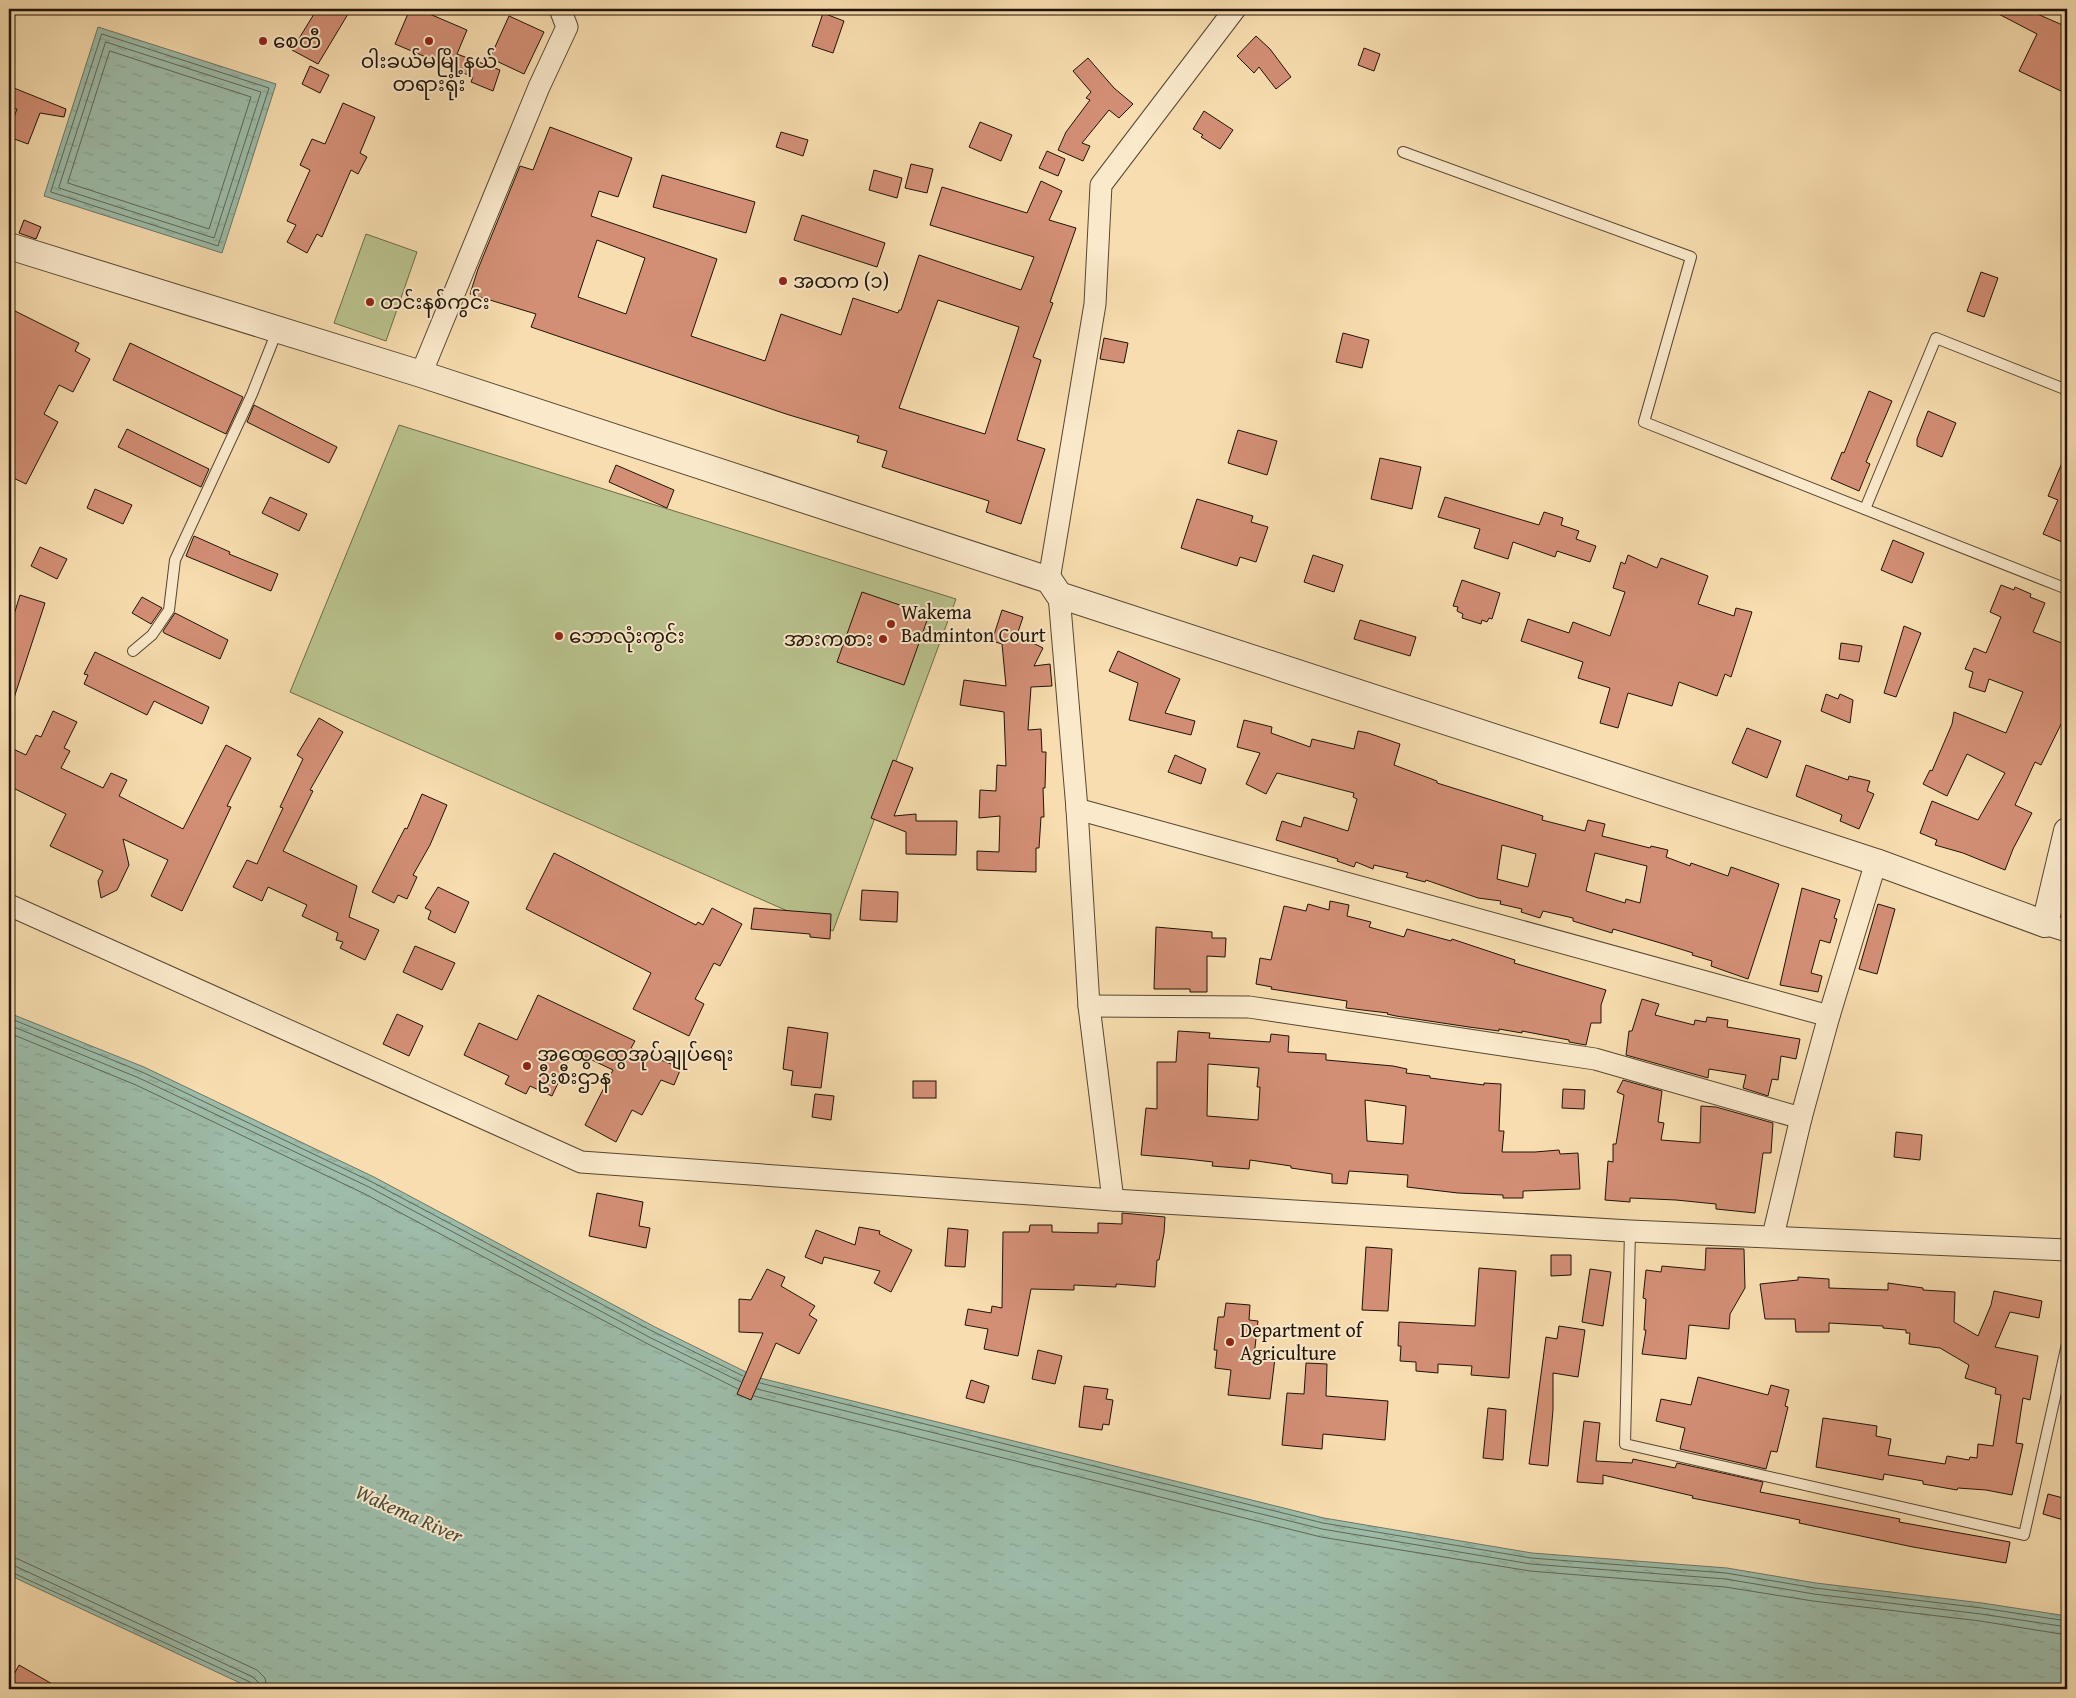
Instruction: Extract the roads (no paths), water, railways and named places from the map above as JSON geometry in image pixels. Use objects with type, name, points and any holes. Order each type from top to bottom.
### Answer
[{"type":"street","points":[[421,374],[539,87],[567,27],[560,9]]},
{"type":"street","points":[[1113,1200],[1089,1006],[1078,809],[1054,588],[1096,304],[1101,185],[1233,9]]},
{"type":"street","points":[[9,246],[421,374],[1054,588],[1876,862],[2056,927],[2067,830]]},
{"type":"street","points":[[1078,809],[1829,1016]]},
{"type":"street","points":[[1773,1236],[1829,1016],[1876,862]]},
{"type":"street","points":[[9,905],[581,1162],[1113,1200],[1630,1231],[2067,1250]]},
{"type":"street","points":[[1089,1006],[1249,1007],[1595,1059],[1802,1118]]},
{"type":"lane","points":[[1403,152],[1691,257],[1644,422],[2067,589]]},
{"type":"lane","points":[[133,651],[152,635],[169,610],[175,560],[252,394],[277,330]]},
{"type":"lane","points":[[1865,509],[1936,338],[2067,390]]},
{"type":"lane","points":[[1630,1231],[1625,1444],[2024,1535],[2067,1344]]},
{"type":"water","points":[[98,27],[276,84],[222,253],[44,196]]},
{"type":"water","name":"Wakema River","points":[[9,1013],[144,1067],[374,1177],[655,1327],[756,1377],[1324,1518],[1532,1553],[1727,1568],[1816,1583],[1982,1603],[2067,1616],[2067,1689],[253,1689],[9,1575]]},
{"type":"place","name":"စေတီ","points":[[263,41]]},
{"type":"place","name":"ဝါးခယ်မမြို့နယ် တရားရုံး","points":[[429,41]]},
{"type":"place","name":"အထက (၁)","points":[[783,281]]},
{"type":"place","name":"တင်းနစ်ကွင်း","points":[[370,302]]},
{"type":"place","name":"Wakema Badminton Court","points":[[891,624]]},
{"type":"place","name":"ဘောလုံးကွင်း","points":[[559,636]]},
{"type":"place","name":"အားကစား","points":[[883,639]]},
{"type":"place","name":"အထွေထွေအုပ်ချုပ်ရေး ဦးစီးဌာန","points":[[527,1066]]},
{"type":"place","name":"Department of Agriculture","points":[[1230,1342]]}]
